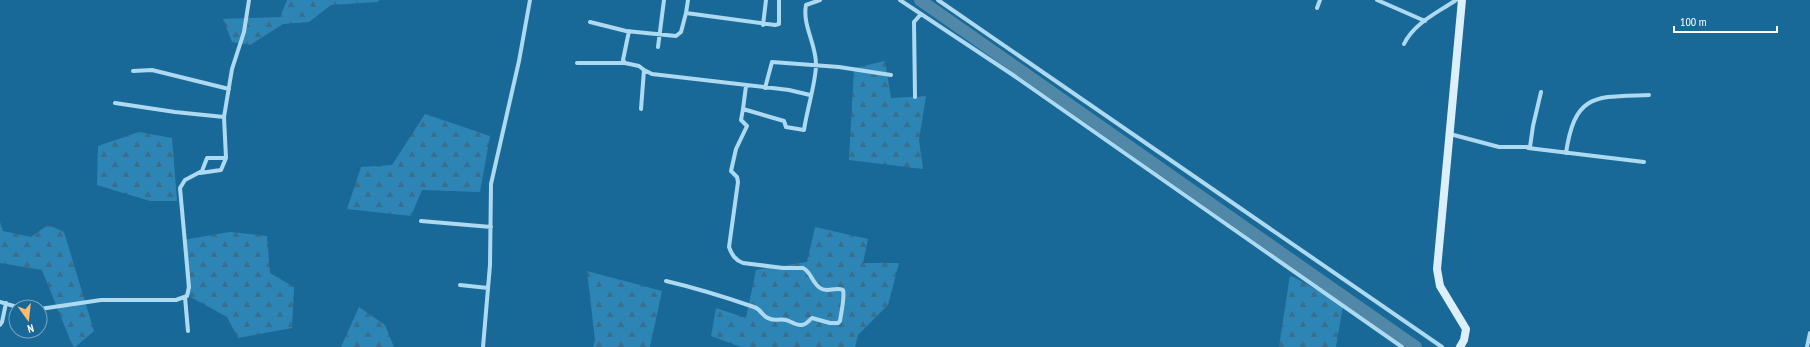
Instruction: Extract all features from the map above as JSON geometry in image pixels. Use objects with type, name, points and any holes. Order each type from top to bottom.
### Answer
[{"type":"main road","points":[[1460,347],[1466,334],[1466,329],[1440,286],[1437,269],[1462,0]]},
{"type":"street","points":[[48,308],[88,301],[176,300],[185,297],[189,291],[180,188],[185,180],[199,173],[221,170],[226,158],[224,117],[232,69],[244,32],[249,0]]},
{"type":"street","points":[[483,347],[492,227],[491,184],[519,61],[530,0]]},
{"type":"street","points":[[658,47],[664,0]]},
{"type":"street","points":[[590,22],[629,31],[660,35],[679,35],[686,13],[688,0]]},
{"type":"street","points":[[763,25],[766,0]]},
{"type":"street","points":[[686,13],[763,25],[779,24],[779,0]]},
{"type":"street","points":[[743,109],[784,121],[786,127],[802,131],[816,66],[805,19],[805,10],[806,5],[810,2],[820,0]]},
{"type":"street","points":[[900,0],[1013,75],[1402,347]]},
{"type":"street","points":[[938,0],[1442,347]]},
{"type":"street","points":[[1317,8],[1320,0]]},
{"type":"street","points":[[1377,0],[1425,21]]},
{"type":"street","points":[[1404,44],[1409,34],[1456,0]]},
{"type":"street","points":[[915,97],[914,22],[921,14]]},
{"type":"street","points":[[625,63],[623,59],[629,31]]},
{"type":"street","points":[[765,88],[772,62],[839,67],[891,75]]},
{"type":"street","points":[[577,63],[625,63],[639,66],[652,74],[789,90],[810,95]]},
{"type":"street","points":[[133,71],[152,70],[229,89]]},
{"type":"street","points":[[641,109],[644,70]]},
{"type":"street","points":[[666,281],[714,293],[738,303],[753,306],[758,308],[769,319],[776,321],[783,320],[801,326],[807,324],[812,318],[830,323],[838,323],[840,321],[845,294],[843,290],[836,288],[823,290],[817,286],[810,274],[803,268],[752,266],[738,261],[732,255],[729,238],[738,182],[737,177],[731,171],[736,149],[747,126],[741,120],[746,86]]},
{"type":"street","points":[[1528,148],[1531,146],[1533,126],[1541,92]]},
{"type":"street","points":[[1566,153],[1570,130],[1575,118],[1584,107],[1592,101],[1604,97],[1649,95]]},
{"type":"street","points":[[115,103],[175,112],[224,117]]},
{"type":"street","points":[[1450,134],[1499,147],[1528,148],[1644,162]]},
{"type":"street","points":[[199,173],[203,169],[204,161],[207,158],[226,158]]},
{"type":"street","points":[[420,221],[492,227]]},
{"type":"street","points":[[460,286],[488,288]]},
{"type":"street","points":[[185,297],[188,331]]},
{"type":"street","points":[[0,302],[6,303],[0,325]]},
{"type":"street","points":[[1807,347],[1810,333]]},
{"type":"green space","points":[[287,0],[380,0],[377,2],[331,5],[309,22],[283,24],[250,45],[232,42],[223,19],[280,17]]},
{"type":"green space","points":[[885,61],[891,98],[926,96],[919,140],[923,169],[849,160],[854,68]]},
{"type":"green space","points":[[425,114],[490,136],[480,192],[422,190],[411,216],[347,209],[361,167],[392,165]]},
{"type":"green space","points":[[139,132],[172,138],[177,201],[150,201],[97,185],[98,146]]},
{"type":"green space","points":[[0,222],[3,231],[31,237],[48,225],[64,232],[94,331],[75,347],[73,347],[42,270],[0,263]]},
{"type":"green space","points":[[815,227],[868,239],[863,263],[899,263],[888,305],[858,335],[855,347],[741,347],[711,336],[716,308],[746,318],[756,270],[807,262]]},
{"type":"green space","points":[[230,232],[267,236],[270,273],[294,287],[292,328],[238,338],[227,317],[187,295],[183,240]]},
{"type":"green space","points":[[587,271],[662,291],[650,347],[593,347],[595,340]]},
{"type":"green space","points":[[1290,275],[1343,305],[1336,347],[1279,347]]},
{"type":"green space","points":[[359,307],[385,325],[394,347],[341,347]]},
{"type":"waterway","points":[[920,0],[1416,347]]}]
